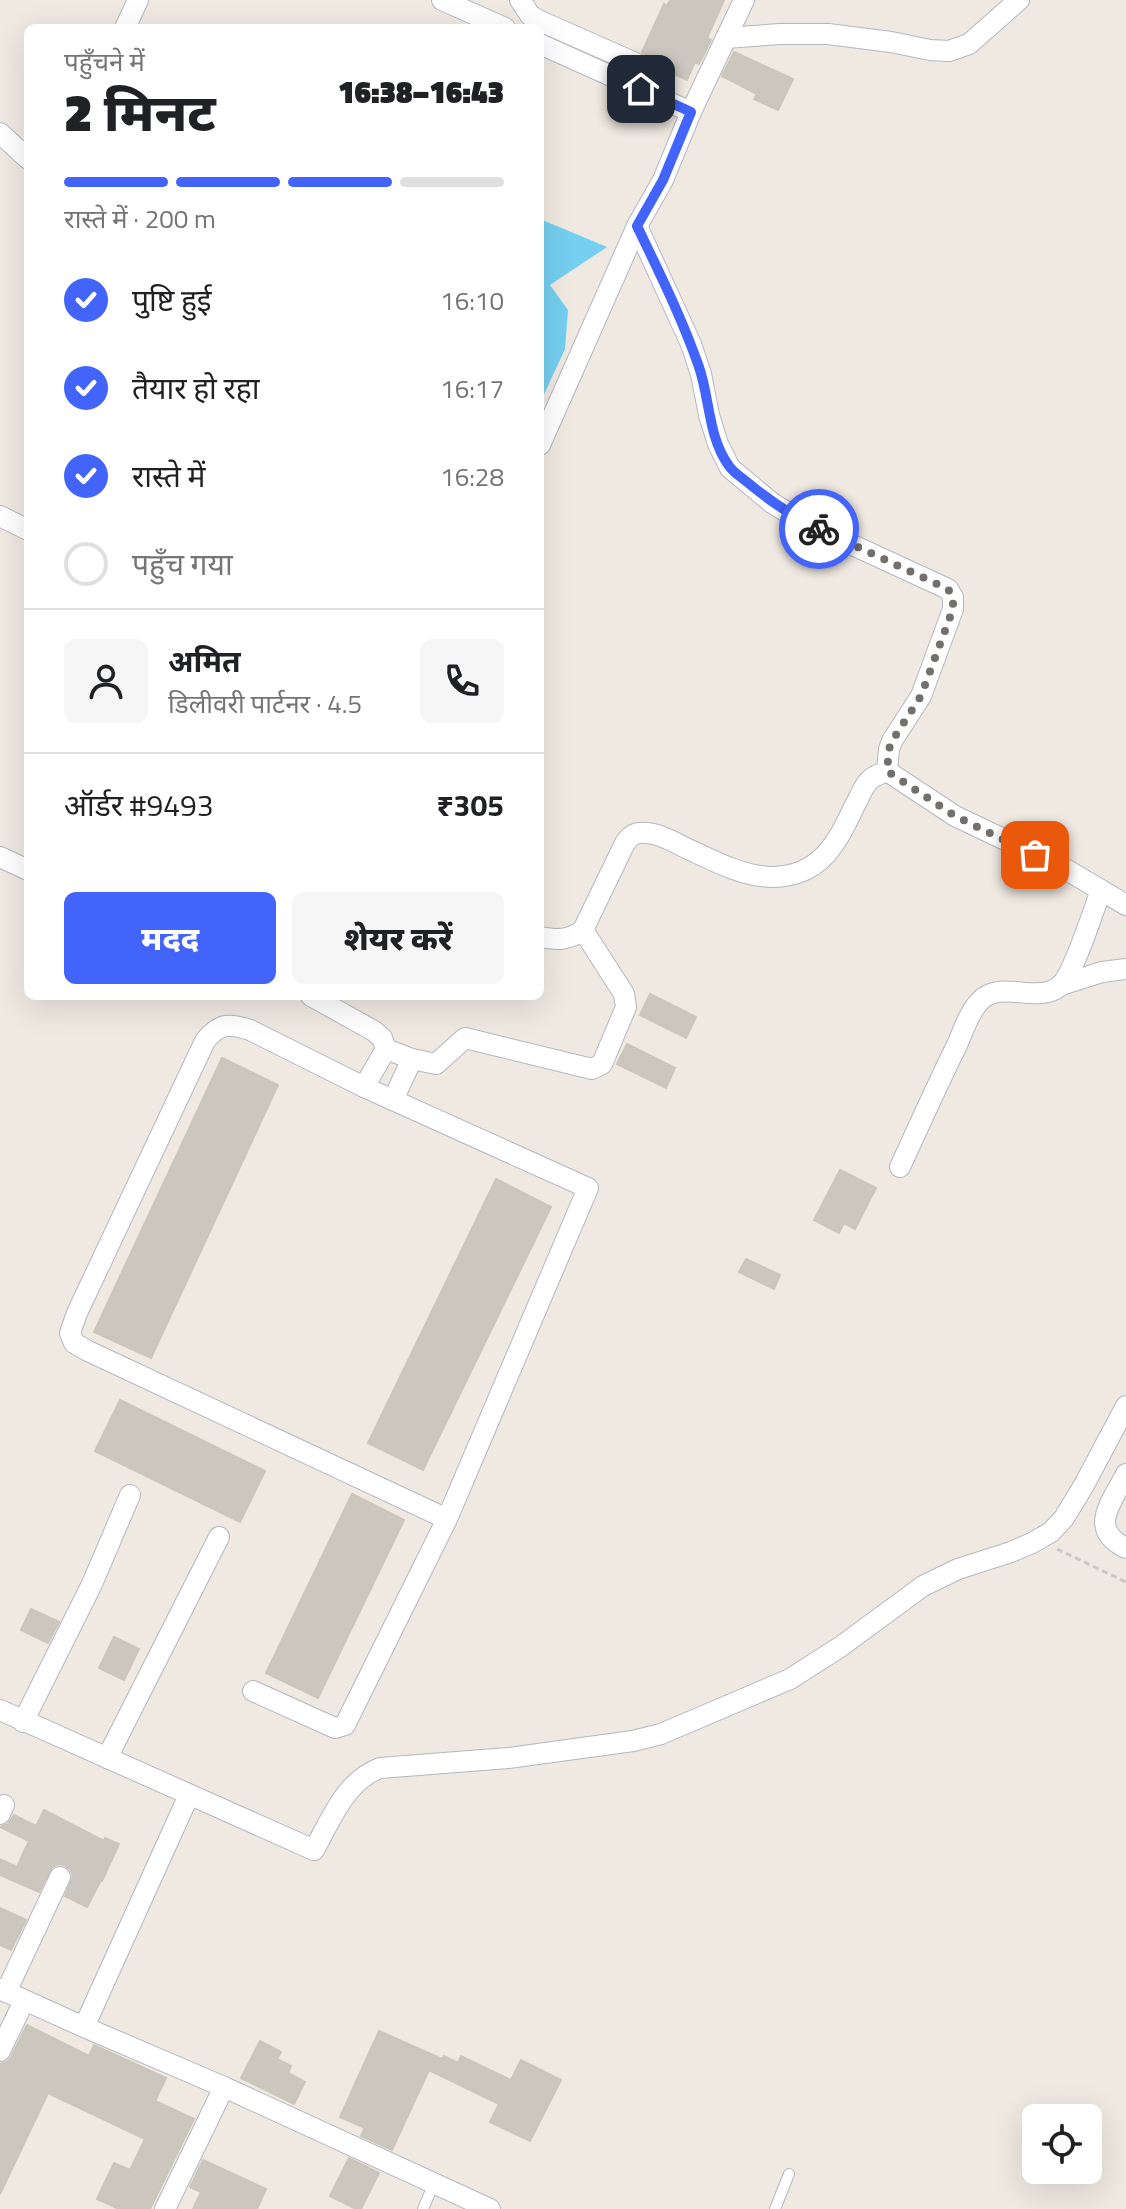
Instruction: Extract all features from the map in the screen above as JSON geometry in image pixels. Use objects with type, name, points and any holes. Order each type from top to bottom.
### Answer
[{"type":"street","points":[[127,24],[138,0]]},
{"type":"street","points":[[442,0],[496,24]]},
{"type":"street","points":[[520,0],[530,15],[538,20],[642,66]]},
{"type":"street","points":[[544,436],[637,226],[663,180],[744,0]]},
{"type":"street","points":[[726,38],[828,34],[949,51],[969,44],[1019,0]]},
{"type":"street","points":[[544,46],[691,112]]},
{"type":"street","points":[[0,133],[24,155]]},
{"type":"street","points":[[637,226],[691,344],[718,444],[730,468],[772,503],[805,523],[948,589],[953,597],[953,609],[921,696],[892,741],[887,771]]},
{"type":"street","points":[[0,516],[24,528]]},
{"type":"street","points":[[887,771],[955,816],[1060,866],[1126,905]]},
{"type":"street","points":[[544,938],[573,938],[583,930],[625,843],[632,835],[650,833],[746,873],[771,877],[788,875],[810,867],[828,854],[839,840],[870,779],[887,771]]},
{"type":"street","points":[[0,857],[24,868]]},
{"type":"street","points":[[1061,985],[1067,978],[1101,890]]},
{"type":"street","points":[[318,1000],[374,1031],[382,1038],[386,1049],[412,1059],[436,1064],[465,1038],[592,1069],[602,1064],[626,1007],[624,994],[583,930]]},
{"type":"street","points":[[900,1167],[979,1002],[996,992],[1040,994],[1102,972],[1126,969]]},
{"type":"street","points":[[253,1691],[335,1728],[345,1725],[447,1519],[588,1188],[364,1087],[250,1030],[234,1025],[221,1027],[205,1041],[71,1324],[74,1343],[447,1519]]},
{"type":"street","points":[[364,1087],[386,1049]]},
{"type":"street","points":[[393,1100],[412,1059]]},
{"type":"street","points":[[0,1710],[314,1850],[345,1795],[366,1773],[398,1765],[508,1758],[633,1741],[661,1734],[790,1679],[840,1647],[923,1586],[958,1569],[1011,1552],[1051,1532],[1064,1518],[1126,1406]]},
{"type":"street","points":[[1126,1474],[1104,1516],[1103,1527],[1110,1538],[1126,1548]]},
{"type":"street","points":[[23,1722],[92,1584],[130,1495]]},
{"type":"street","points":[[107,1758],[219,1537]]},
{"type":"street","points":[[84,2027],[189,1795]]},
{"type":"street","points":[[0,2051],[10,1994],[60,1877]]},
{"type":"street","points":[[10,1994],[224,2087],[490,2209]]},
{"type":"street","points":[[165,2209],[224,2087]]},
{"type":"lane","points":[[775,2209],[789,2174]]},
{"type":"lane","points":[[423,2209],[434,2183]]},
{"type":"path","points":[[1038,1540],[1126,1582]]},
{"type":"water","points":[[544,221],[607,247],[550,285],[568,310],[565,349],[544,394]]},
{"type":"building","points":[[670,0],[724,0],[707,38],[711,40],[699,64],[695,62],[687,80],[655,65],[652,58],[642,52],[664,4],[667,6]]},
{"type":"building","points":[[734,52],[793,79],[778,110],[754,99],[757,94],[722,76]]},
{"type":"building","points":[[650,994],[696,1017],[686,1038],[640,1015]]},
{"type":"building","points":[[627,1044],[675,1068],[666,1088],[617,1064]]},
{"type":"building","points":[[222,1058],[278,1085],[151,1358],[94,1332]]},
{"type":"building","points":[[840,1170],[876,1188],[855,1229],[844,1223],[839,1233],[814,1220]]},
{"type":"building","points":[[496,1179],[551,1207],[423,1470],[368,1443]]},
{"type":"building","points":[[746,1259],[780,1275],[774,1289],[739,1272]]},
{"type":"building","points":[[120,1400],[265,1471],[240,1522],[95,1451]]},
{"type":"building","points":[[352,1494],[404,1520],[318,1698],[266,1673]]},
{"type":"building","points":[[31,1609],[59,1622],[48,1643],[21,1630]]},
{"type":"building","points":[[114,1637],[139,1649],[124,1680],[99,1668]]},
{"type":"building","points":[[44,1810],[104,1841],[105,1838],[119,1844],[87,1907],[65,1896],[73,1877],[65,1865],[52,1867],[39,1892],[0,1875],[0,1859],[17,1867],[29,1841],[0,1827],[8,1824],[14,1815],[36,1826]]},
{"type":"building","points":[[0,1908],[26,1920],[11,1950],[0,1945]]},
{"type":"building","points":[[27,2025],[89,2056],[94,2045],[166,2078],[155,2101],[194,2119],[150,2209],[119,2209],[97,2199],[114,2163],[130,2170],[145,2139],[48,2093],[0,2194],[0,2064],[11,2057]]},
{"type":"building","points":[[379,2031],[442,2059],[444,2056],[458,2063],[461,2056],[511,2080],[521,2060],[561,2080],[530,2141],[490,2122],[499,2104],[429,2070],[392,2150],[361,2136],[365,2128],[340,2117]]},
{"type":"building","points":[[260,2041],[281,2052],[277,2059],[291,2066],[288,2073],[305,2082],[294,2104],[241,2078]]},
{"type":"building","points":[[349,2158],[379,2173],[361,2209],[330,2196]]},
{"type":"building","points":[[203,2160],[266,2189],[257,2209],[193,2209],[201,2192],[190,2187]]},
{"type":"way so far","points":[[819,529],[948,589],[953,597],[947,628],[921,696],[892,741],[887,771],[955,816],[1035,855]]},
{"type":"route","points":[[641,89],[691,112],[663,180],[637,226],[691,344],[718,444],[730,468],[743,479],[772,503],[819,529]]}]
